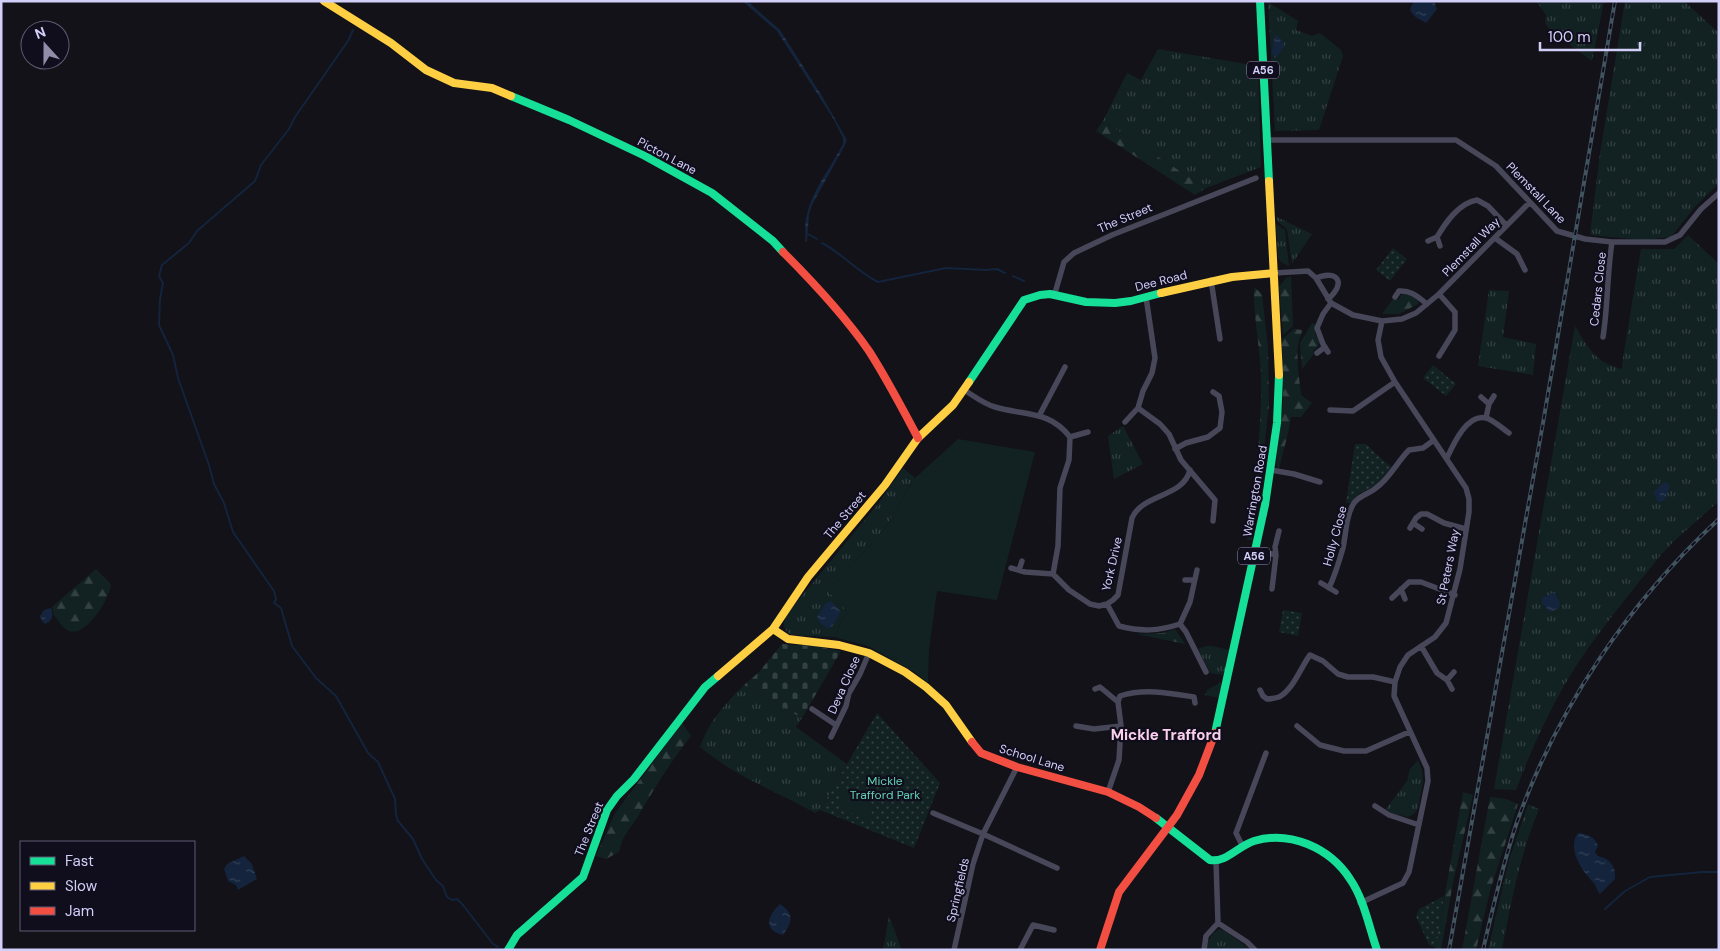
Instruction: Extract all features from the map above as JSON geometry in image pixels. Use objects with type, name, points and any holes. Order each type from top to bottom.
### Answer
[{"type":"street","name":"Picton Lane","points":[[324,1],[391,43],[426,70],[454,83],[492,88],[569,120],[645,156],[712,193],[773,240],[827,297],[873,358],[889,383],[918,438]]},
{"type":"street","name":"Warrington Road","points":[[1100,950],[1119,892],[1177,815],[1199,776],[1218,726],[1256,550],[1271,470],[1280,386],[1260,1]]},
{"type":"street","name":"Plemstall Lane","points":[[1267,140],[1456,140],[1496,166],[1557,231],[1584,239],[1612,242],[1665,242],[1680,235],[1701,209],[1719,193]]},
{"type":"street","name":"The Street","points":[[508,950],[518,935],[583,877],[607,810],[617,796],[634,779],[704,687],[773,629],[808,577],[885,485],[918,438],[942,417],[964,390],[1024,300],[1039,294],[1055,293],[1064,262],[1074,253],[1112,235],[1256,178]]},
{"type":"street","points":[[1428,241],[1437,237],[1456,212],[1468,201],[1477,200],[1488,206],[1506,225]]},
{"type":"street","name":"Plemstall Way","points":[[1329,301],[1353,315],[1382,321],[1402,319],[1416,313],[1439,294],[1529,203]]},
{"type":"street","points":[[1437,237],[1440,246]]},
{"type":"street","points":[[1495,238],[1519,252],[1525,270]]},
{"type":"street","name":"Cedars Close","points":[[1602,337],[1607,314],[1608,271],[1612,242]]},
{"type":"street","points":[[1274,272],[1308,271],[1316,278],[1329,301]]},
{"type":"street","name":"Dee Road","points":[[1055,293],[1075,300],[1093,303],[1122,303],[1211,280],[1274,272]]},
{"type":"street","points":[[1316,278],[1331,274],[1336,277],[1338,287],[1329,301],[1317,328],[1327,350],[1317,353]]},
{"type":"street","points":[[1211,280],[1220,339]]},
{"type":"street","points":[[1398,284],[1399,292]]},
{"type":"street","points":[[1395,297],[1399,292],[1404,291],[1414,294],[1427,304]]},
{"type":"street","points":[[1439,294],[1455,312],[1455,330],[1439,356]]},
{"type":"street","points":[[1124,422],[1138,408],[1143,391],[1152,373],[1155,358],[1146,297]]},
{"type":"street","name":"St Peters Way","points":[[1382,321],[1378,340],[1381,358],[1466,488],[1469,499],[1469,512],[1454,595],[1446,623],[1435,637],[1408,655],[1400,667],[1395,682]]},
{"type":"street","points":[[1039,416],[1065,367]]},
{"type":"street","points":[[1330,410],[1353,411],[1395,382]]},
{"type":"street","points":[[964,390],[993,407],[1050,420],[1061,426],[1070,437],[1069,460],[1060,488],[1058,546],[1053,574],[1046,575],[1011,568]]},
{"type":"street","points":[[1175,449],[1186,443],[1208,437],[1220,428],[1222,412],[1219,396],[1213,392]]},
{"type":"street","points":[[1486,418],[1489,404],[1494,396]]},
{"type":"street","points":[[1481,397],[1489,404]]},
{"type":"street","points":[[1138,408],[1160,424],[1169,434],[1181,460],[1215,500],[1213,521]]},
{"type":"street","points":[[1447,458],[1467,424],[1476,419],[1486,418],[1509,432]]},
{"type":"street","points":[[1070,437],[1088,432]]},
{"type":"street","name":"Holly Close","points":[[1329,588],[1343,548],[1354,504],[1360,496],[1374,490],[1381,484],[1409,450],[1423,448],[1434,440]]},
{"type":"street","name":"York Drive","points":[[1053,574],[1069,590],[1090,604],[1099,606],[1107,604],[1118,595],[1132,518],[1136,510],[1143,504],[1179,486],[1186,480],[1190,470]]},
{"type":"street","points":[[1271,470],[1294,474],[1320,482]]},
{"type":"street","points":[[1422,529],[1411,525],[1422,514],[1428,514],[1444,523],[1466,529]]},
{"type":"street","points":[[1272,589],[1276,555],[1275,547],[1279,531]]},
{"type":"street","points":[[1256,550],[1276,555]]},
{"type":"street","points":[[1019,570],[1022,561]]},
{"type":"street","points":[[1180,624],[1190,602],[1197,570]]},
{"type":"street","points":[[1185,580],[1194,580]]},
{"type":"street","points":[[1392,598],[1409,582],[1421,582],[1454,595]]},
{"type":"street","points":[[1320,584],[1336,592]]},
{"type":"street","points":[[1401,589],[1404,599]]},
{"type":"street","points":[[1107,604],[1119,626],[1151,631],[1180,624]]},
{"type":"street","points":[[1180,624],[1206,672]]},
{"type":"street","name":"School Lane","points":[[773,629],[788,639],[838,644],[869,653],[905,672],[926,687],[946,705],[968,738],[982,753],[1017,767],[1108,792],[1139,807],[1210,860],[1216,862]]},
{"type":"street","points":[[1421,646],[1437,673],[1447,680],[1452,689]]},
{"type":"street","name":"Deva Close","points":[[831,737],[846,706],[849,693],[869,653]]},
{"type":"street","points":[[1260,690],[1262,696],[1267,699],[1279,697],[1291,687],[1302,665],[1310,655],[1324,661],[1338,674],[1348,677],[1373,677],[1395,682],[1394,696],[1427,768],[1428,781],[1406,880],[1360,902]]},
{"type":"street","points":[[1447,680],[1454,672]]},
{"type":"street","points":[[1100,686],[1118,702]]},
{"type":"street","points":[[1108,792],[1119,760],[1121,726],[1118,702],[1120,696],[1159,692],[1194,697],[1195,703]]},
{"type":"street","name":"Deva Close","points":[[812,709],[836,725]]},
{"type":"street","points":[[1076,726],[1094,729],[1121,726]]},
{"type":"street","points":[[1298,726],[1320,745],[1344,751],[1366,751],[1409,732]]},
{"type":"street","points":[[1242,845],[1236,833],[1266,753]]},
{"type":"street","name":"Springfields","points":[[954,950],[973,864],[983,834],[1017,767]]},
{"type":"street","points":[[1375,806],[1389,815],[1419,825]]},
{"type":"street","points":[[933,813],[1057,868]]},
{"type":"street","points":[[1204,950],[1206,936],[1218,923],[1216,862],[1225,858],[1242,845],[1269,837],[1297,839],[1310,844],[1324,852],[1350,879],[1377,950]]},
{"type":"street","points":[[1218,923],[1256,950]]},
{"type":"street","points":[[1020,950],[1033,925],[1054,930]]},
{"type":"green space","points":[[1536,1],[1604,1],[1592,61],[1550,30],[1545,23],[1546,15]]},
{"type":"green space","points":[[1625,1],[1684,1],[1719,33],[1719,183],[1694,208],[1671,237],[1645,240],[1590,235],[1600,153]]},
{"type":"green space","points":[[1268,2],[1298,21],[1296,30],[1312,36],[1320,33],[1341,50],[1343,56],[1319,130],[1275,131]]},
{"type":"green space","points":[[1158,49],[1258,66],[1261,167],[1206,188],[1103,121],[1127,73],[1141,80]]},
{"type":"green space","points":[[1103,121],[1206,188],[1195,195],[1096,131]]},
{"type":"green space","points":[[1277,217],[1312,234],[1292,264],[1287,229],[1277,221]]},
{"type":"green space","points":[[1276,224],[1285,230],[1289,266],[1281,262],[1278,257]]},
{"type":"green space","points":[[1688,235],[1719,264],[1719,501],[1660,556],[1589,647],[1567,680],[1548,716],[1516,790],[1494,789],[1575,326],[1589,348],[1599,358],[1605,363],[1622,369],[1641,249],[1674,249]]},
{"type":"green space","points":[[1393,248],[1407,259],[1390,281],[1376,270]]},
{"type":"green space","points":[[1291,276],[1293,326],[1283,335],[1279,287],[1286,278]]},
{"type":"green space","points":[[1254,287],[1262,294],[1268,348],[1269,405],[1252,540],[1247,540],[1257,458],[1261,396]]},
{"type":"green space","points":[[1489,290],[1509,291],[1503,337],[1536,344],[1533,375],[1478,366]]},
{"type":"green space","points":[[1405,294],[1419,300],[1418,304],[1399,314],[1382,314],[1393,299],[1399,299],[1401,295]]},
{"type":"green space","points":[[1312,323],[1315,324],[1315,333],[1320,343],[1302,369],[1300,343]]},
{"type":"green space","points":[[1294,329],[1303,330],[1297,353],[1301,395],[1312,403],[1301,417],[1291,417],[1279,469],[1276,465],[1283,404],[1282,339]]},
{"type":"green space","points":[[1433,365],[1456,384],[1446,396],[1423,378]]},
{"type":"green space","points":[[1123,426],[1143,464],[1114,479],[1108,436]]},
{"type":"green space","points":[[958,439],[1035,452],[997,600],[937,591],[929,650],[928,683],[916,673],[868,646],[834,637],[847,611],[828,591],[884,530],[915,478]]},
{"type":"green space","points":[[1355,444],[1366,444],[1392,467],[1374,487],[1360,493],[1350,503],[1346,503]]},
{"type":"green space","points":[[903,468],[915,478],[884,530],[828,591],[847,611],[834,637],[791,635],[784,626],[786,615],[877,505]]},
{"type":"green space","points":[[96,569],[111,586],[101,609],[81,629],[74,632],[67,630],[54,615],[52,607]]},
{"type":"green space","points":[[1283,610],[1302,613],[1298,636],[1279,632]]},
{"type":"green space","points":[[1175,629],[1185,644],[1137,634],[1163,633]]},
{"type":"green space","points":[[782,644],[813,646],[841,651],[802,718],[744,685],[759,672]]},
{"type":"green space","points":[[1206,646],[1229,650],[1225,675],[1210,673],[1198,649]]},
{"type":"green space","points":[[1220,683],[1223,686],[1219,698],[1205,695],[1207,690]]},
{"type":"green space","points":[[744,685],[802,718],[796,727],[847,764],[820,810],[815,813],[739,773],[700,747],[713,721]]},
{"type":"green space","name":"Mickle Trafford Park","points":[[877,713],[940,783],[914,848],[820,810]]},
{"type":"green space","points":[[682,723],[691,736],[657,784],[627,833],[619,852],[606,859],[596,856],[614,815]]},
{"type":"green space","points":[[1418,760],[1422,770],[1423,782],[1418,808],[1415,813],[1408,817],[1391,813],[1386,809],[1407,781],[1410,769]]},
{"type":"green space","points":[[841,787],[874,807],[867,822],[840,806],[839,792]]},
{"type":"green space","points":[[1463,792],[1473,795],[1453,883],[1441,950],[1435,950]]},
{"type":"green space","points":[[1490,797],[1506,799],[1518,804],[1490,891],[1476,950],[1462,950]]},
{"type":"green space","points":[[1528,804],[1539,809],[1521,861],[1502,950],[1488,950],[1509,860]]},
{"type":"green space","points":[[1444,896],[1436,947],[1429,945],[1416,917],[1419,909]]},
{"type":"green space","points":[[889,916],[902,950],[883,950]]},
{"type":"green space","points":[[1220,929],[1251,950],[1207,950],[1207,943],[1210,937]]},
{"type":"water","points":[[742,1],[747,1],[780,30],[822,96],[847,140],[812,205],[809,215],[807,241],[805,242],[806,221],[810,205],[818,187],[843,144],[843,138],[834,120],[777,31]]},
{"type":"water","points":[[1414,1],[1434,1],[1437,9],[1426,23],[1411,12],[1410,9]]},
{"type":"water","points":[[1276,34],[1282,40],[1284,46],[1275,58],[1272,53]]},
{"type":"water","points":[[1666,482],[1670,486],[1665,499],[1661,502],[1657,501],[1654,492]]},
{"type":"water","points":[[1554,592],[1560,603],[1559,608],[1550,612],[1542,603],[1542,598]]},
{"type":"water","points":[[831,601],[841,612],[832,627],[828,629],[818,621],[817,617],[825,604]]},
{"type":"water","points":[[50,608],[52,610],[52,617],[45,624],[40,616],[44,610]]},
{"type":"water","points":[[1578,833],[1593,838],[1598,846],[1595,852],[1598,856],[1609,861],[1615,871],[1615,879],[1600,894],[1577,860],[1574,846]]},
{"type":"water","points":[[244,856],[252,864],[257,879],[238,890],[236,885],[228,881],[224,869],[227,864]]},
{"type":"water","points":[[780,904],[790,915],[790,922],[783,935],[772,930],[769,922],[772,913]]},
{"type":"waterway","points":[[353,30],[348,41],[295,117],[289,129],[261,165],[255,181],[197,231],[189,243],[162,265],[159,276],[163,283],[159,325],[173,355],[178,378],[214,484],[224,503],[233,532],[274,591],[276,599],[274,603],[281,608],[292,646],[316,678],[336,696],[368,753],[378,762],[395,799],[398,821],[413,839],[422,859],[436,880],[443,886],[447,897],[452,900],[457,899],[493,944],[498,947]]},
{"type":"waterway","points":[[808,234],[817,239]]},
{"type":"waterway","points":[[822,243],[878,282],[946,268],[997,269],[1005,273]]},
{"type":"waterway","points":[[1013,276],[1024,281]]},
{"type":"waterway","points":[[1605,909],[1625,891],[1650,877],[1719,872]]},
{"type":"railway","points":[[1449,950],[1543,423],[1615,1]]},
{"type":"railway","points":[[1483,950],[1494,901],[1517,822],[1553,738],[1575,697],[1626,621],[1655,585],[1719,519]]},
{"type":"traffic: fast","points":[[1260,1],[1269,181]]},
{"type":"traffic: fast","points":[[511,96],[569,120],[645,156],[712,193],[773,241],[783,252]]},
{"type":"traffic: fast","points":[[969,382],[1024,300],[1050,294],[1086,302],[1115,303],[1161,293]]},
{"type":"traffic: fast","points":[[1215,733],[1265,505],[1277,423],[1279,375]]},
{"type":"traffic: fast","points":[[508,950],[517,935],[583,877],[607,810],[617,796],[634,779],[705,687],[718,676]]},
{"type":"traffic: fast","points":[[1156,818],[1210,860],[1227,857],[1248,843],[1268,838],[1295,840],[1320,850],[1342,868],[1355,887],[1363,904],[1377,950]]},
{"type":"traffic: slow","points":[[324,1],[391,43],[426,70],[454,83],[492,88],[511,96]]},
{"type":"traffic: slow","points":[[1269,181],[1279,375]]},
{"type":"traffic: slow","points":[[1161,293],[1232,277],[1274,273]]},
{"type":"traffic: slow","points":[[718,676],[773,629],[808,577],[885,485],[918,438],[953,405],[969,382]]},
{"type":"traffic: slow","points":[[773,629],[788,639],[839,645],[869,653],[905,672],[946,705],[972,742]]},
{"type":"traffic: jam","points":[[783,252],[828,300],[869,351],[918,438]]},
{"type":"traffic: jam","points":[[1100,950],[1119,892],[1177,815],[1199,775],[1215,733]]},
{"type":"traffic: jam","points":[[972,742],[981,753],[1017,767],[1108,792],[1139,807],[1156,818]]},
{"type":"district","name":"Mickle Trafford","points":[[1166,735]]}]
